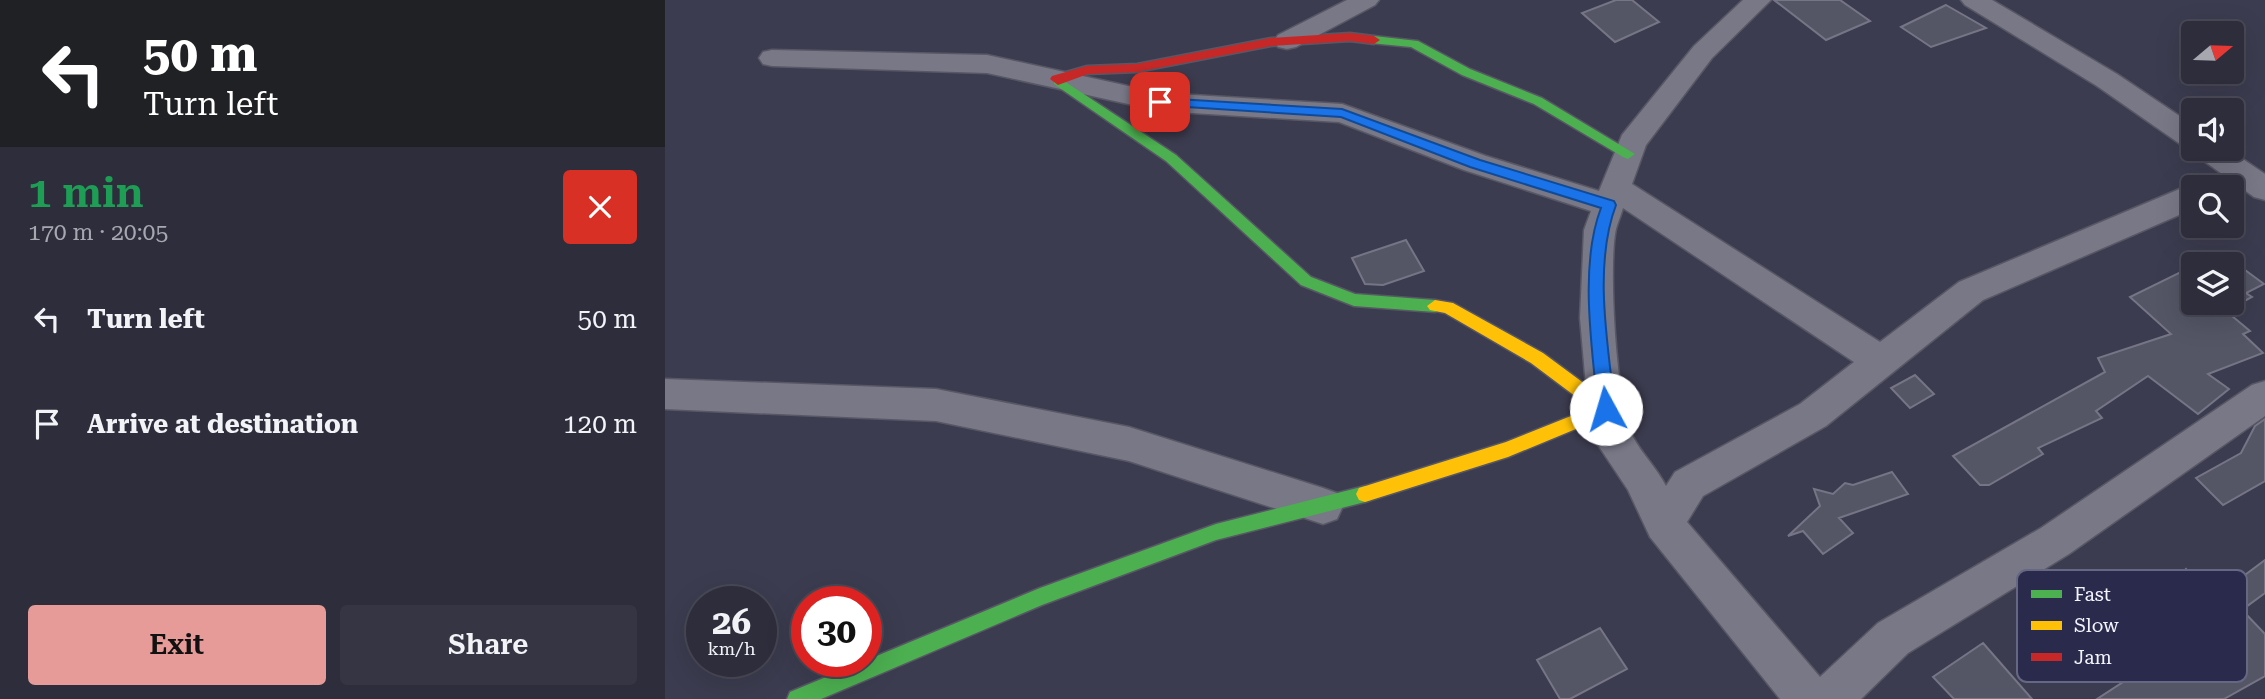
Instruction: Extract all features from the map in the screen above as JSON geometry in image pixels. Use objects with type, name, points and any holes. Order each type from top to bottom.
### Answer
[{"type":"street","points":[[1287,41],[1366,0]]},
{"type":"street","points":[[1758,0],[1703,52],[1632,142],[1599,230],[1597,318],[1606,409],[1617,445],[1641,478],[1664,524],[1809,699]]},
{"type":"street","points":[[1974,0],[2107,80],[2181,131]]},
{"type":"street","points":[[1056,79],[1087,70],[1137,68],[1271,42],[1350,37],[1414,44],[1466,72],[1538,102],[1628,154]]},
{"type":"street","points":[[772,58],[987,64],[1160,102],[1342,113],[1475,163],[1612,197],[1881,361]]},
{"type":"street","points":[[1056,79],[1171,158],[1306,281],[1355,300],[1448,307],[1537,358],[1606,409]]},
{"type":"street","points":[[2231,161],[2258,174]]},
{"type":"street","points":[[1664,524],[1689,484],[1812,415],[1972,291],[2181,201]]},
{"type":"street","points":[[665,394],[936,405],[1129,444],[1323,506]]},
{"type":"street","points":[[1829,699],[1893,638],[2055,541],[2265,397]]},
{"type":"street","points":[[797,699],[1039,597],[1216,532],[1323,506],[1508,449],[1606,409]]},
{"type":"building","points":[[1616,0],[1632,0],[1659,22],[1615,42],[1582,13]]},
{"type":"building","points":[[1774,0],[1840,0],[1870,21],[1826,40]]},
{"type":"building","points":[[1946,5],[1986,28],[1931,47],[1901,27]]},
{"type":"building","points":[[1406,240],[1424,271],[1383,285],[1365,284],[1352,258]]},
{"type":"building","points":[[2244,269],[2264,284],[2246,293],[2252,297],[2244,301]]},
{"type":"building","points":[[2181,272],[2181,315],[2231,315],[2250,331],[2243,334],[2263,353],[2208,374],[2229,389],[2198,414],[2148,376],[2096,411],[2102,418],[2038,448],[2043,454],[1989,485],[1980,485],[1953,456],[2105,372],[2098,358],[2171,334],[2130,297]]},
{"type":"building","points":[[1915,375],[1934,394],[1910,408],[1891,388]]},
{"type":"building","points":[[2265,419],[2265,481],[2223,505],[2196,478],[2241,453],[2255,426]]},
{"type":"building","points":[[1892,472],[1908,494],[1839,518],[1853,533],[1823,554],[1803,531],[1788,536],[1820,506],[1814,489],[1833,494],[1845,483],[1853,485]]},
{"type":"building","points":[[2265,560],[2265,593],[2247,606],[2247,573]]},
{"type":"building","points":[[2247,615],[2265,634],[2265,676],[2224,699],[2097,699],[2123,682],[2247,682]]},
{"type":"building","points":[[1600,628],[1627,669],[1570,699],[1560,699],[1537,660]]},
{"type":"building","points":[[1983,643],[2032,699],[1954,699],[1933,677]]},
{"type":"traffic: fast","points":[[1374,40],[1414,44],[1466,72],[1538,101],[1628,154]]},
{"type":"traffic: fast","points":[[1058,81],[1171,158],[1306,281],[1354,300],[1435,306]]},
{"type":"traffic: fast","points":[[797,699],[1040,597],[1216,532],[1365,494]]},
{"type":"traffic: slow","points":[[1365,494],[1508,449],[1606,409],[1537,358],[1448,307],[1435,306]]},
{"type":"traffic: jam","points":[[1058,81],[1056,79],[1087,70],[1137,68],[1271,42],[1350,37],[1374,40]]},
{"type":"route","points":[[1160,102],[1342,113],[1475,163],[1609,205],[1599,230],[1597,318],[1606,409]]}]
